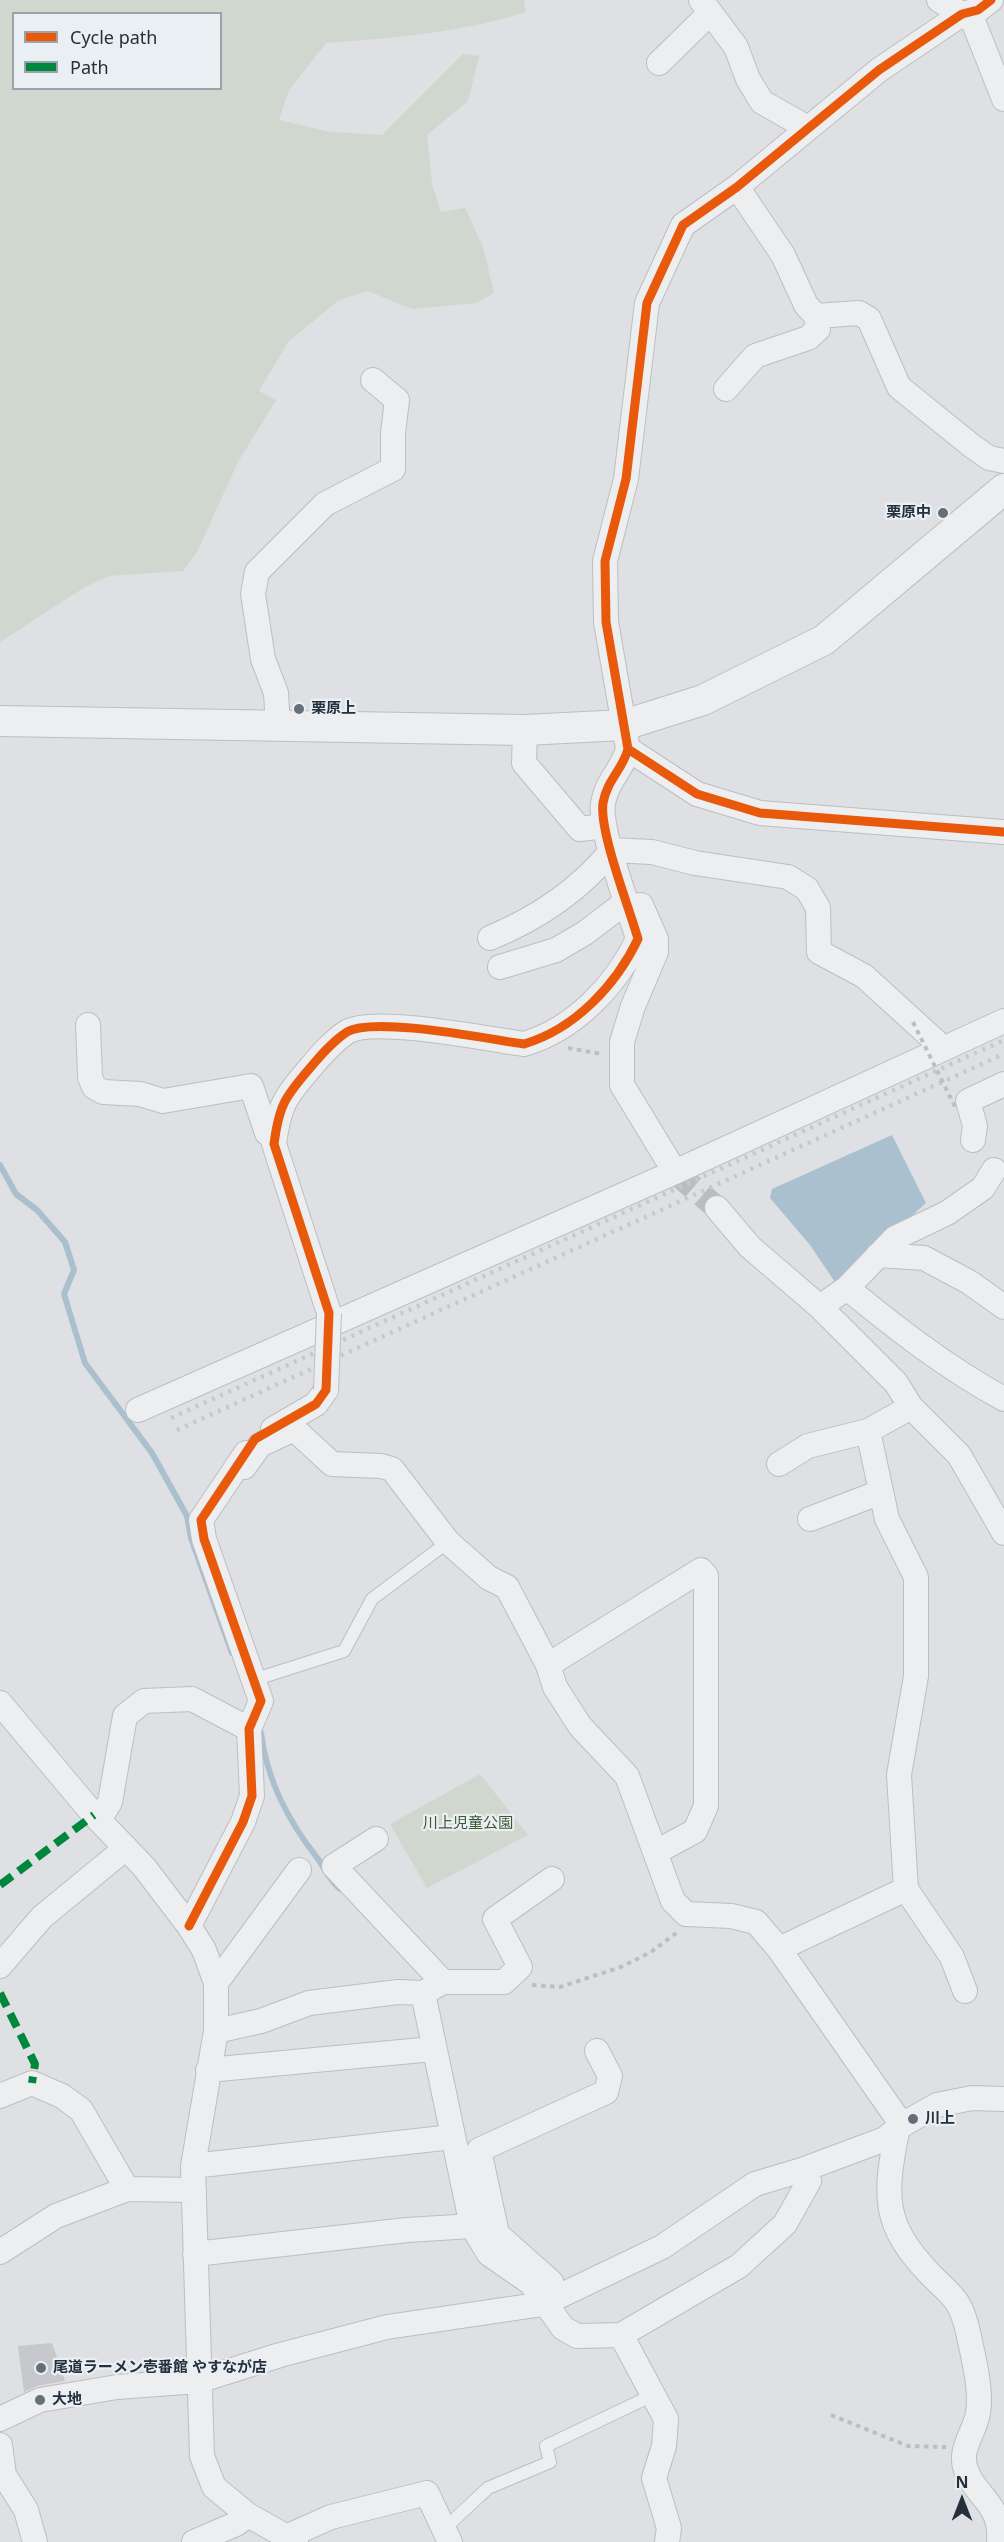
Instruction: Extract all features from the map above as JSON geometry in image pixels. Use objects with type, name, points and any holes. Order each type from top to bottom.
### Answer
[{"type":"street","points":[[939,0],[978,10],[992,0]]},
{"type":"street","points":[[659,63],[705,7],[736,47],[748,79],[762,102],[808,128]]},
{"type":"street","points":[[961,7],[973,21],[1004,99]]},
{"type":"street","points":[[189,1926],[243,1822],[252,1796],[254,1717],[261,1701],[204,1539],[201,1520],[255,1439],[316,1404],[326,1390],[329,1313],[274,1144],[277,1115],[289,1092],[326,1050],[348,1031],[375,1025],[524,1044],[563,1026],[597,999],[628,959],[638,939],[604,826],[603,804],[610,778],[625,761],[626,737],[606,622],[604,561],[626,479],[647,303],[683,225],[737,187],[879,70],[961,7]]},
{"type":"street","points":[[726,389],[754,356],[808,338],[818,329],[816,316],[806,305],[783,255],[737,187]]},
{"type":"street","points":[[816,316],[859,313],[869,319],[899,387],[989,458],[1004,461]]},
{"type":"street","points":[[278,726],[276,693],[263,659],[253,594],[257,572],[325,504],[393,469],[393,433],[398,400],[373,380]]},
{"type":"street","points":[[0,722],[525,730],[626,737],[824,640],[1004,489]]},
{"type":"street","points":[[525,730],[524,763],[580,829],[604,826]]},
{"type":"street","points":[[626,737],[697,794],[760,813],[1004,832]]},
{"type":"street","points":[[490,938],[521,925],[545,910],[593,873],[612,850]]},
{"type":"street","points":[[612,850],[652,852],[695,863],[788,877],[807,889],[818,908],[819,952],[864,976],[942,1048]]},
{"type":"street","points":[[500,968],[556,950],[585,933],[633,889],[656,939],[656,952],[633,1006],[621,1054],[622,1085],[675,1172]]},
{"type":"street","points":[[138,1410],[675,1172],[1004,1021]]},
{"type":"street","points":[[88,1025],[90,1077],[94,1087],[103,1092],[140,1094],[163,1101],[251,1086],[267,1133],[275,1137]]},
{"type":"street","points":[[820,1307],[847,1288],[895,1238],[947,1213],[984,1188],[999,1174],[970,1136],[975,1126],[968,1101],[1004,1084]]},
{"type":"street","points":[[717,1208],[750,1247],[820,1307],[896,1383],[911,1407],[958,1455],[1004,1533]]},
{"type":"street","points":[[878,1255],[924,1258],[969,1282],[1004,1307]]},
{"type":"street","points":[[847,1288],[909,1339],[968,1379],[1004,1399]]},
{"type":"street","points":[[779,1464],[808,1446],[868,1431],[911,1407]]},
{"type":"street","points":[[237,1466],[244,1467],[260,1445],[294,1429],[332,1464],[392,1469],[448,1542],[489,1578],[507,1587],[548,1665],[555,1687],[580,1726],[627,1776],[673,1901],[686,1914],[699,1917],[731,1916],[756,1922],[779,1949],[899,2128],[890,2180],[890,2217],[903,2245],[931,2275],[956,2297],[967,2330],[976,2380],[978,2413],[965,2448],[965,2469],[993,2509],[999,2542]]},
{"type":"street","points":[[868,1431],[887,1519],[916,1577],[916,1676],[899,1775],[906,1889],[952,1957],[965,1991]]},
{"type":"street","points":[[810,1519],[881,1492]]},
{"type":"street","points":[[548,1665],[701,1570],[706,1576],[706,1806],[695,1831],[656,1852]]},
{"type":"street","points":[[99,1820],[110,1802],[124,1716],[144,1701],[192,1699],[254,1717]]},
{"type":"street","points":[[3,1714],[126,1848],[189,1926],[204,1950],[216,1983],[216,2031],[193,2166],[202,2456],[214,2487],[248,2514],[291,2539],[331,2517],[427,2493],[447,2536]]},
{"type":"street","points":[[376,1839],[334,1866],[434,1988],[433,2049],[472,2226],[489,2254],[531,2283],[555,2292]]},
{"type":"street","points":[[0,1966],[42,1917],[126,1848]]},
{"type":"street","points":[[216,1983],[299,1870]]},
{"type":"street","points":[[216,2031],[261,2021],[309,2003],[504,1982],[520,1967],[495,1918],[552,1879]]},
{"type":"street","points":[[779,1949],[906,1889]]},
{"type":"street","points":[[208,2070],[433,2049]]},
{"type":"street","points":[[597,2051],[610,2076],[606,2092],[478,2150],[497,2234],[555,2292],[563,2328],[577,2336],[621,2335],[739,2266],[785,2224],[809,2181],[802,2170]]},
{"type":"street","points":[[0,2096],[32,2083],[62,2096],[81,2110],[127,2189]]},
{"type":"street","points":[[0,2419],[40,2400],[83,2392],[198,2381],[280,2355],[387,2327],[555,2292],[662,2247],[755,2184],[802,2170],[885,2139],[937,2105],[972,2098],[1004,2099]]},
{"type":"street","points":[[193,2166],[452,2137]]},
{"type":"street","points":[[0,2252],[56,2216],[127,2189],[194,2190]]},
{"type":"street","points":[[195,2254],[407,2230],[472,2226]]},
{"type":"street","points":[[621,2335],[666,2419],[664,2446],[654,2478],[669,2528],[668,2542]]},
{"type":"street","points":[[0,2445],[4,2475],[26,2510],[35,2542]]},
{"type":"street","points":[[194,2542],[236,2524],[248,2514]]},
{"type":"lane","points":[[253,1680],[344,1651],[372,1599],[448,1542]]},
{"type":"lane","points":[[447,2536],[488,2488],[550,2462],[546,2446],[653,2395]]},
{"type":"path","points":[[914,1022],[955,1107]]},
{"type":"path","points":[[539,1039],[559,1047],[621,1054]]},
{"type":"path","points":[[504,1982],[560,1987],[621,1967],[651,1952],[699,1917]]},
{"type":"path","points":[[831,2415],[908,2446],[965,2448]]},
{"type":"green space","points":[[0,0],[524,0],[526,12],[476,25],[402,37],[326,43],[289,90],[279,120],[330,132],[382,135],[463,54],[479,56],[468,101],[427,135],[432,184],[441,212],[465,208],[483,247],[494,293],[476,303],[412,309],[368,291],[339,300],[288,342],[259,391],[276,400],[238,462],[197,552],[183,571],[109,576],[85,587],[0,642]]},
{"type":"green space","name":"川上児童公園","points":[[480,1774],[528,1835],[427,1888],[390,1824]]},
{"type":"water","points":[[892,1135],[926,1203],[837,1285],[810,1245],[770,1198],[772,1189]]},
{"type":"building","name":"尾道ラーメン壱番館 やすなが店","points":[[52,2343],[65,2381],[37,2386],[24,2392],[18,2346]]},
{"type":"waterway","points":[[0,1165],[16,1194],[37,1210],[65,1242],[74,1270],[64,1294],[85,1363],[152,1453],[187,1516],[191,1538],[232,1653]]},
{"type":"waterway","points":[[261,1733],[268,1768],[280,1800],[297,1830],[340,1889]]},
{"type":"tunnel","points":[[675,1172],[717,1208]]},
{"type":"railway","points":[[171,1418],[1004,1040]]},
{"type":"railway","points":[[177,1430],[1004,1054]]},
{"type":"marked path","points":[[0,1885],[94,1815]]},
{"type":"marked path","points":[[0,1993],[35,2064],[32,2083]]},
{"type":"cycle path","points":[[991,0],[978,10],[962,14],[879,70],[737,187],[683,225],[647,303],[626,479],[605,561],[606,622],[628,749],[697,794],[760,813],[1004,832]]},
{"type":"cycle path","points":[[189,1926],[243,1822],[252,1796],[249,1729],[261,1701],[204,1539],[201,1520],[255,1439],[316,1404],[326,1390],[329,1313],[274,1144],[281,1110],[301,1078],[327,1048],[347,1032],[381,1026],[405,1027],[524,1044],[560,1028],[592,1003],[618,973],[638,939],[610,850],[603,816],[605,795],[628,749]]},
{"type":"place","name":"栗原中","points":[[943,513]]},
{"type":"place","name":"栗原上","points":[[299,709]]},
{"type":"place","name":"川上","points":[[913,2119]]},
{"type":"place","name":"尾道ラーメン壱番館 やすなが店","points":[[41,2368]]},
{"type":"place","name":"大地","points":[[40,2400]]}]
